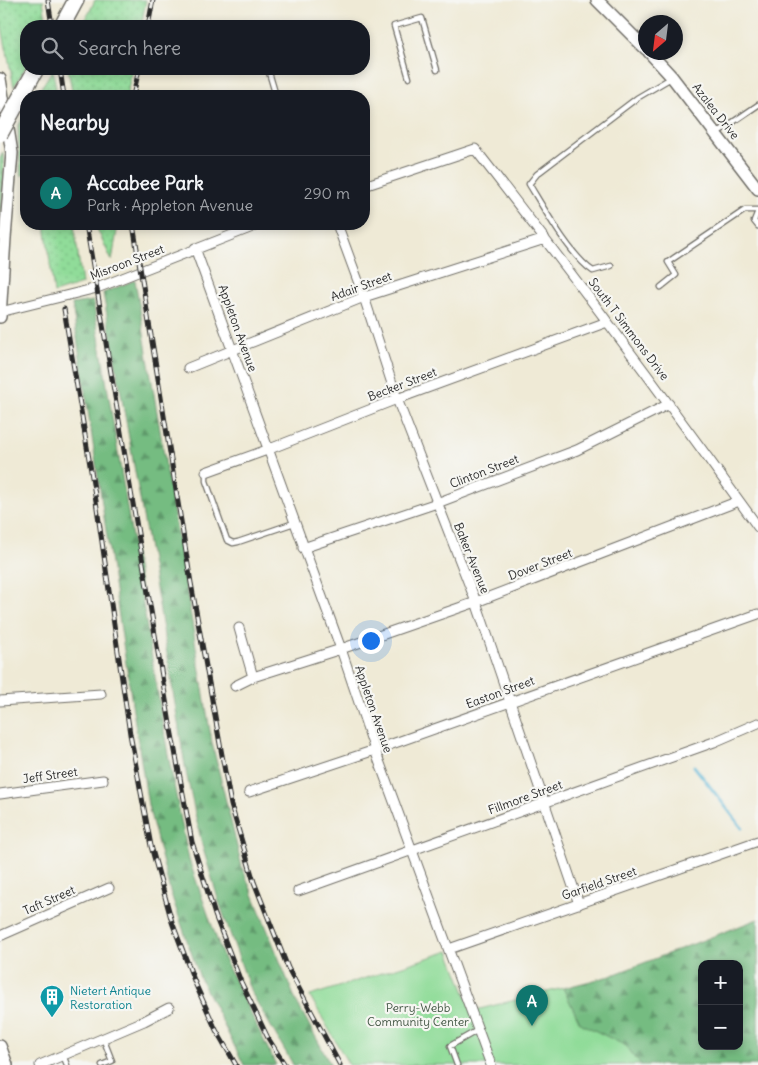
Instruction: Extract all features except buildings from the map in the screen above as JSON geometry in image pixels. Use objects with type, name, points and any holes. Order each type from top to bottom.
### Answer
[{"type":"main road","points":[[65,20],[76,0]]},
{"type":"main road","points":[[24,90],[33,75]]},
{"type":"main road","points":[[0,134],[20,98]]},
{"type":"street","points":[[597,0],[638,41]]},
{"type":"street","name":"Azalea Drive","points":[[656,60],[672,77],[758,189]]},
{"type":"street","points":[[0,78],[12,153],[4,238],[0,317]]},
{"type":"street","name":"South T Simmons Drive","points":[[370,184],[475,149],[608,322],[758,527]]},
{"type":"street","name":"Misroon Street","points":[[0,312],[97,288],[244,230]]},
{"type":"street","name":"Baker Avenue","points":[[339,230],[364,297],[397,399],[476,602],[579,904]]},
{"type":"street","name":"Adair Street","points":[[188,368],[364,297],[545,239]]},
{"type":"street","name":"Appleton Avenue","points":[[196,248],[267,450],[341,649],[375,750],[491,1065]]},
{"type":"street","name":"Becker Street","points":[[206,472],[397,399],[608,322]]},
{"type":"street","name":"Clinton Street","points":[[303,548],[437,503],[576,450],[669,404]]},
{"type":"street","name":"Dover Street","points":[[235,686],[253,677],[341,649],[476,602],[739,501]]},
{"type":"street","name":"Easton Street","points":[[249,792],[375,750],[758,614]]},
{"type":"street","points":[[239,628],[253,677]]},
{"type":"street","points":[[0,700],[101,694]]},
{"type":"street","name":"Fillmore Street","points":[[298,892],[714,742],[758,724]]},
{"type":"street","name":"Jeff Street","points":[[0,794],[103,780]]},
{"type":"street","name":"Garfield Street","points":[[449,949],[758,841]]},
{"type":"street","name":"Taft Street","points":[[0,936],[109,888]]},
{"type":"street","points":[[40,1065],[144,1021],[168,1008]]},
{"type":"street","points":[[0,1046],[7,1065]]},
{"type":"lane","points":[[409,78],[394,26],[422,18],[437,70]]},
{"type":"lane","points":[[270,75],[274,90]]},
{"type":"lane","points":[[611,266],[592,271],[584,265],[554,224],[529,184],[537,174],[637,98],[672,77]]},
{"type":"lane","points":[[716,134],[758,105]]},
{"type":"lane","points":[[661,286],[676,275],[668,262],[745,210],[758,210],[754,221],[758,226]]},
{"type":"lane","points":[[206,472],[206,481],[227,540],[233,543],[238,542],[294,523]]},
{"type":"lane","points":[[457,1065],[450,1046],[478,1030]]},
{"type":"lane","points":[[102,1065],[112,1061],[103,1038]]},
{"type":"lane","points":[[63,1055],[67,1065]]},
{"type":"green space","points":[[0,0],[43,0],[46,20],[20,20],[21,75],[14,87],[0,18]]},
{"type":"green space","points":[[95,0],[146,0],[142,20],[84,20]]},
{"type":"green space","points":[[49,75],[54,75],[56,90],[40,90]]},
{"type":"green space","points":[[69,75],[131,75],[128,90],[72,90]]},
{"type":"green space","points":[[20,123],[20,159],[18,127]]},
{"type":"green space","points":[[3,152],[4,176],[0,233],[0,159]]},
{"type":"green space","points":[[46,230],[75,230],[82,284],[54,293]]},
{"type":"green space","points":[[98,230],[117,230],[112,261]]},
{"type":"green space","points":[[135,280],[212,743],[242,867],[296,1001],[331,1065],[293,1065],[251,992],[219,902],[202,845],[186,772],[159,605],[103,293]]},
{"type":"green space","points":[[93,301],[168,755],[189,860],[223,957],[276,1065],[244,1065],[200,978],[170,891],[148,805],[72,304]]},
{"type":"green space","points":[[758,919],[758,1065],[641,1065],[626,1046],[580,1023],[563,988],[610,976]]},
{"type":"green space","name":"Perry-Webb Community Center","points":[[449,951],[472,1011],[563,988],[580,1023],[626,1046],[641,1065],[349,1065],[310,996]]},
{"type":"waterway","points":[[694,766],[742,828]]},
{"type":"railway","points":[[48,0],[51,20]]},
{"type":"railway","points":[[149,20],[153,0]]},
{"type":"railway","points":[[61,75],[63,90]]},
{"type":"railway","points":[[134,90],[138,75]]},
{"type":"railway","points":[[87,230],[170,724],[192,842],[215,915],[241,982],[268,1038],[285,1065]]},
{"type":"railway","points":[[134,230],[191,583],[231,805],[254,882],[288,968],[340,1065]]},
{"type":"railway","points":[[64,309],[96,501],[130,734],[151,846],[172,922],[195,983],[216,1030],[236,1065]]},
{"type":"place","name":"Nietert Antique Restoration","points":[[52,1018]]},
{"type":"place","name":"Accabee Park","points":[[532,1026]]}]
